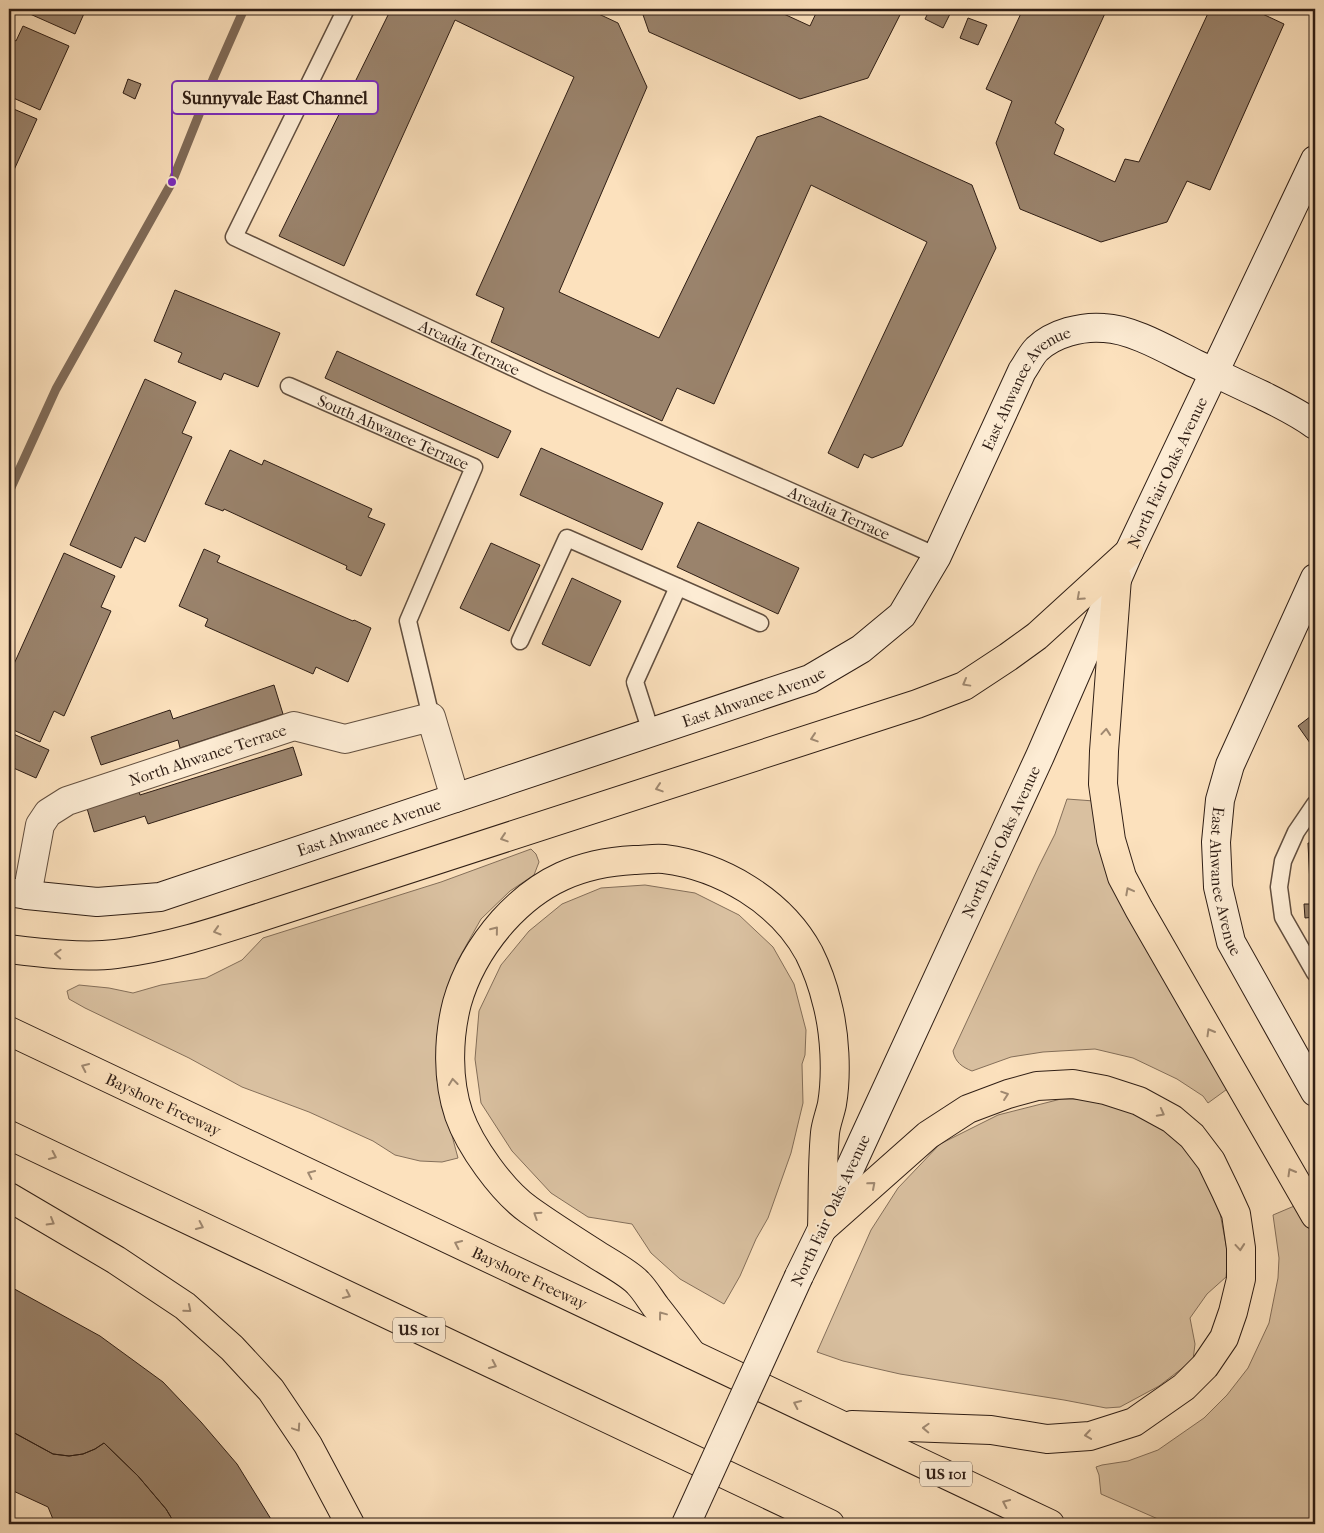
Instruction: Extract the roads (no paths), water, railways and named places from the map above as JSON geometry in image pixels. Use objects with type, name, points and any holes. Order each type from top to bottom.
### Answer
[{"type":"highway","points":[[9,949],[74,955],[114,954],[184,940],[264,916],[916,704],[964,686],[1008,657],[1037,636],[1129,552]]},
{"type":"highway","points":[[1117,578],[1103,784],[1111,840],[1122,877],[1315,1215]]},
{"type":"highway","points":[[692,1354],[637,1282],[526,1208],[506,1188],[488,1166],[471,1140],[459,1114],[452,1084],[450,1049],[452,1024],[469,968],[495,930],[512,911],[556,878],[586,866],[616,861],[662,859],[704,868],[738,883],[769,905],[789,926],[808,951],[820,978],[833,1033],[832,1102],[825,1131],[822,1229]]},
{"type":"highway","name":"Bayshore Freeway","points":[[9,1031],[1050,1524]]},
{"type":"highway","points":[[822,1229],[928,1134],[968,1108],[1037,1086],[1073,1084],[1105,1090],[1139,1101],[1172,1118],[1192,1136],[1211,1161],[1236,1214],[1241,1248],[1241,1279],[1224,1338],[1205,1366],[1184,1386],[1134,1422],[1090,1436],[1047,1438],[991,1430],[841,1425]]},
{"type":"highway","name":"US 101","points":[[9,1135],[830,1524]]},
{"type":"highway","points":[[9,1197],[116,1260],[185,1306],[232,1348],[271,1390],[308,1444],[350,1524]]},
{"type":"street","name":"North Fair Oaks Avenue","points":[[686,1524],[1036,765],[1117,578],[1315,160]]},
{"type":"street","name":"East Ahwanee Avenue","points":[[18,894],[97,902],[160,897],[810,679],[861,649],[902,615],[937,556],[1022,371],[1037,349],[1056,335],[1079,330],[1104,328],[1123,331],[1144,339],[1282,405],[1307,418],[1315,425]]},
{"type":"street","name":"East Ahwanee Avenue","points":[[1315,578],[1230,765],[1220,800],[1216,842],[1218,887],[1232,942],[1315,1092]]},
{"type":"street","points":[[431,717],[455,798]]},
{"type":"street","name":"North Ahwanee Terrace","points":[[18,894],[40,825],[48,813],[67,801],[294,726],[345,739],[431,717]]},
{"type":"lane","name":"Arcadia Terrace","points":[[346,9],[234,237],[546,383],[937,556]]},
{"type":"lane","name":"South Ahwanee Terrace","points":[[288,386],[474,467],[408,621],[431,717]]},
{"type":"lane","points":[[520,641],[568,538],[760,622]]},
{"type":"lane","points":[[651,732],[636,682],[678,587]]},
{"type":"lane","points":[[1315,804],[1296,832],[1283,861],[1279,887],[1284,917],[1315,973]]},
{"type":"waterway","points":[[9,492],[56,389],[172,182],[214,77],[244,9]]},
{"type":"place","name":"Sunnyvale East Channel","points":[[172,182]]}]
